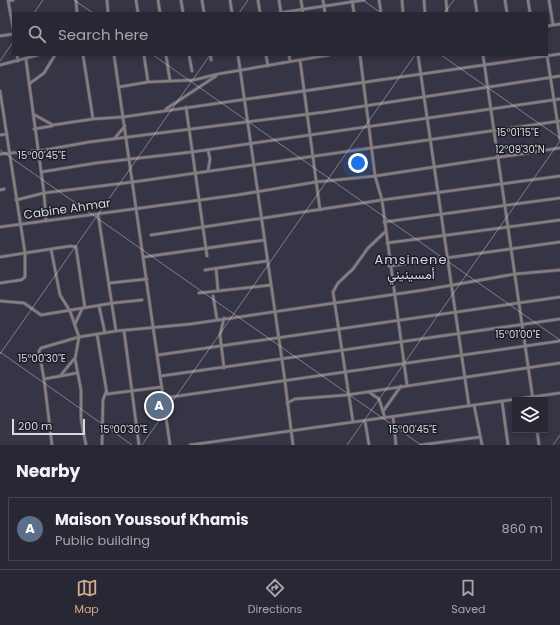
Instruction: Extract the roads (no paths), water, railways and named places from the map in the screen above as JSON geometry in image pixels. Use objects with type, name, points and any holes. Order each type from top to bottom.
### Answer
[{"type":"street","points":[[12,22],[8,0],[13,0]]},
{"type":"street","points":[[76,0],[78,12]]},
{"type":"street","points":[[106,0],[108,12]]},
{"type":"street","points":[[136,0],[138,12]]},
{"type":"street","points":[[158,0],[160,12]]},
{"type":"street","points":[[181,0],[183,12]]},
{"type":"street","points":[[202,0],[204,12]]},
{"type":"street","points":[[230,0],[232,12]]},
{"type":"street","points":[[258,0],[260,12]]},
{"type":"street","points":[[279,0],[281,12]]},
{"type":"street","points":[[301,0],[303,11]]},
{"type":"street","points":[[323,0],[325,12]]},
{"type":"street","points":[[292,12],[364,0]]},
{"type":"street","points":[[379,0],[381,12]]},
{"type":"street","points":[[402,0],[403,12]]},
{"type":"street","points":[[424,0],[425,12]]},
{"type":"street","points":[[446,0],[447,12]]},
{"type":"street","points":[[475,0],[477,12]]},
{"type":"street","points":[[505,0],[507,12]]},
{"type":"street","points":[[528,0],[530,12]]},
{"type":"street","points":[[549,0],[553,25]]},
{"type":"street","points":[[352,1],[354,12]]},
{"type":"street","points":[[548,26],[560,24]]},
{"type":"street","points":[[0,36],[12,34]]},
{"type":"street","points":[[548,55],[560,54]]},
{"type":"street","points":[[17,56],[18,61]]},
{"type":"street","points":[[0,65],[26,60],[36,56]]},
{"type":"street","points":[[29,84],[44,73],[54,56]]},
{"type":"street","points":[[83,56],[93,119]]},
{"type":"street","points":[[114,56],[170,445]]},
{"type":"street","points":[[144,56],[148,82]]},
{"type":"street","points":[[166,56],[170,81]]},
{"type":"street","points":[[189,56],[192,71]]},
{"type":"street","points":[[210,56],[212,60]]},
{"type":"street","points":[[238,56],[293,445]]},
{"type":"street","points":[[266,56],[268,66]]},
{"type":"street","points":[[289,56],[290,61]]},
{"type":"street","points":[[360,56],[365,83],[375,176],[382,200],[389,266],[395,293],[400,342],[407,385]]},
{"type":"street","points":[[418,56],[469,406]]},
{"type":"street","points":[[483,56],[532,397]]},
{"type":"street","points":[[34,129],[93,119],[163,111],[422,75],[540,56]]},
{"type":"street","points":[[547,56],[553,100],[559,121],[560,139]]},
{"type":"street","points":[[119,87],[148,82],[194,80],[218,74],[268,66],[310,57]]},
{"type":"street","points":[[26,60],[34,129],[44,193],[46,221]]},
{"type":"street","points":[[300,60],[320,210]]},
{"type":"street","points":[[163,111],[218,74]]},
{"type":"street","points":[[0,154],[37,151],[306,114],[560,76]]},
{"type":"street","points":[[0,91],[1,107],[7,134],[25,253],[25,277],[21,280],[0,283]]},
{"type":"street","points":[[41,172],[208,150],[560,99]]},
{"type":"street","points":[[186,107],[207,256]]},
{"type":"street","points":[[32,114],[53,125]]},
{"type":"street","points":[[16,200],[44,193],[313,157],[559,121]]},
{"type":"street","points":[[114,140],[125,126]]},
{"type":"street","points":[[0,135],[7,134]]},
{"type":"street","name":"Cabine Ahmar","points":[[0,227],[316,182],[375,176],[560,148]]},
{"type":"street","points":[[208,150],[210,159],[208,171]]},
{"type":"street","points":[[151,235],[382,200],[560,176]]},
{"type":"street","points":[[0,190],[4,189]]},
{"type":"street","points":[[384,222],[560,198]]},
{"type":"street","points":[[98,214],[110,283],[116,331]]},
{"type":"street","points":[[262,218],[265,244]]},
{"type":"street","points":[[387,243],[560,220]]},
{"type":"street","points":[[353,422],[347,395],[333,292],[338,283],[353,269],[368,248],[385,231]]},
{"type":"street","points":[[144,257],[264,240]]},
{"type":"street","points":[[389,266],[560,242]]},
{"type":"street","points":[[0,257],[51,248],[76,247],[83,308],[75,324]]},
{"type":"street","points":[[51,248],[60,295],[70,311],[79,337],[75,359],[80,390],[80,419],[86,445]]},
{"type":"street","points":[[205,270],[267,261]]},
{"type":"street","points":[[216,268],[218,291]]},
{"type":"street","points":[[52,445],[39,351],[41,348],[79,337],[116,331],[154,328],[274,312],[515,274],[560,270]]},
{"type":"street","points":[[110,283],[147,279]]},
{"type":"street","points":[[199,293],[271,285]]},
{"type":"street","points":[[213,296],[217,319]]},
{"type":"street","points":[[158,355],[560,297]]},
{"type":"street","points":[[0,301],[24,303],[39,315],[113,303],[142,300]]},
{"type":"street","points":[[99,306],[105,333]]},
{"type":"street","points":[[224,318],[220,335],[223,345],[224,368]]},
{"type":"street","points":[[161,376],[282,360],[560,319]]},
{"type":"street","points":[[124,331],[139,445]]},
{"type":"street","points":[[97,334],[106,392],[103,396],[102,445]]},
{"type":"street","points":[[164,398],[285,382],[462,354],[560,341]]},
{"type":"street","points":[[61,376],[75,359]]},
{"type":"street","points":[[287,403],[295,399],[347,395],[465,376],[560,363]]},
{"type":"street","points":[[44,379],[78,373]]},
{"type":"street","points":[[384,410],[401,386]]},
{"type":"street","points":[[106,392],[109,395],[131,390],[162,387]]},
{"type":"street","points":[[369,391],[379,399],[384,410],[385,418]]},
{"type":"street","points":[[541,397],[560,393]]},
{"type":"street","points":[[190,445],[512,400]]},
{"type":"street","points":[[502,401],[508,445]]},
{"type":"street","points":[[474,405],[482,445]]},
{"type":"street","points":[[393,417],[396,445]]},
{"type":"street","points":[[365,420],[369,445]]},
{"type":"street","points":[[537,433],[539,445]]},
{"type":"street","points":[[421,445],[480,437]]},
{"type":"place","name":"Maison Youssouf Khamis","points":[[159,406]]},
{"type":"district","name":"Amsinene أمسينيني","points":[[411,266]]}]
